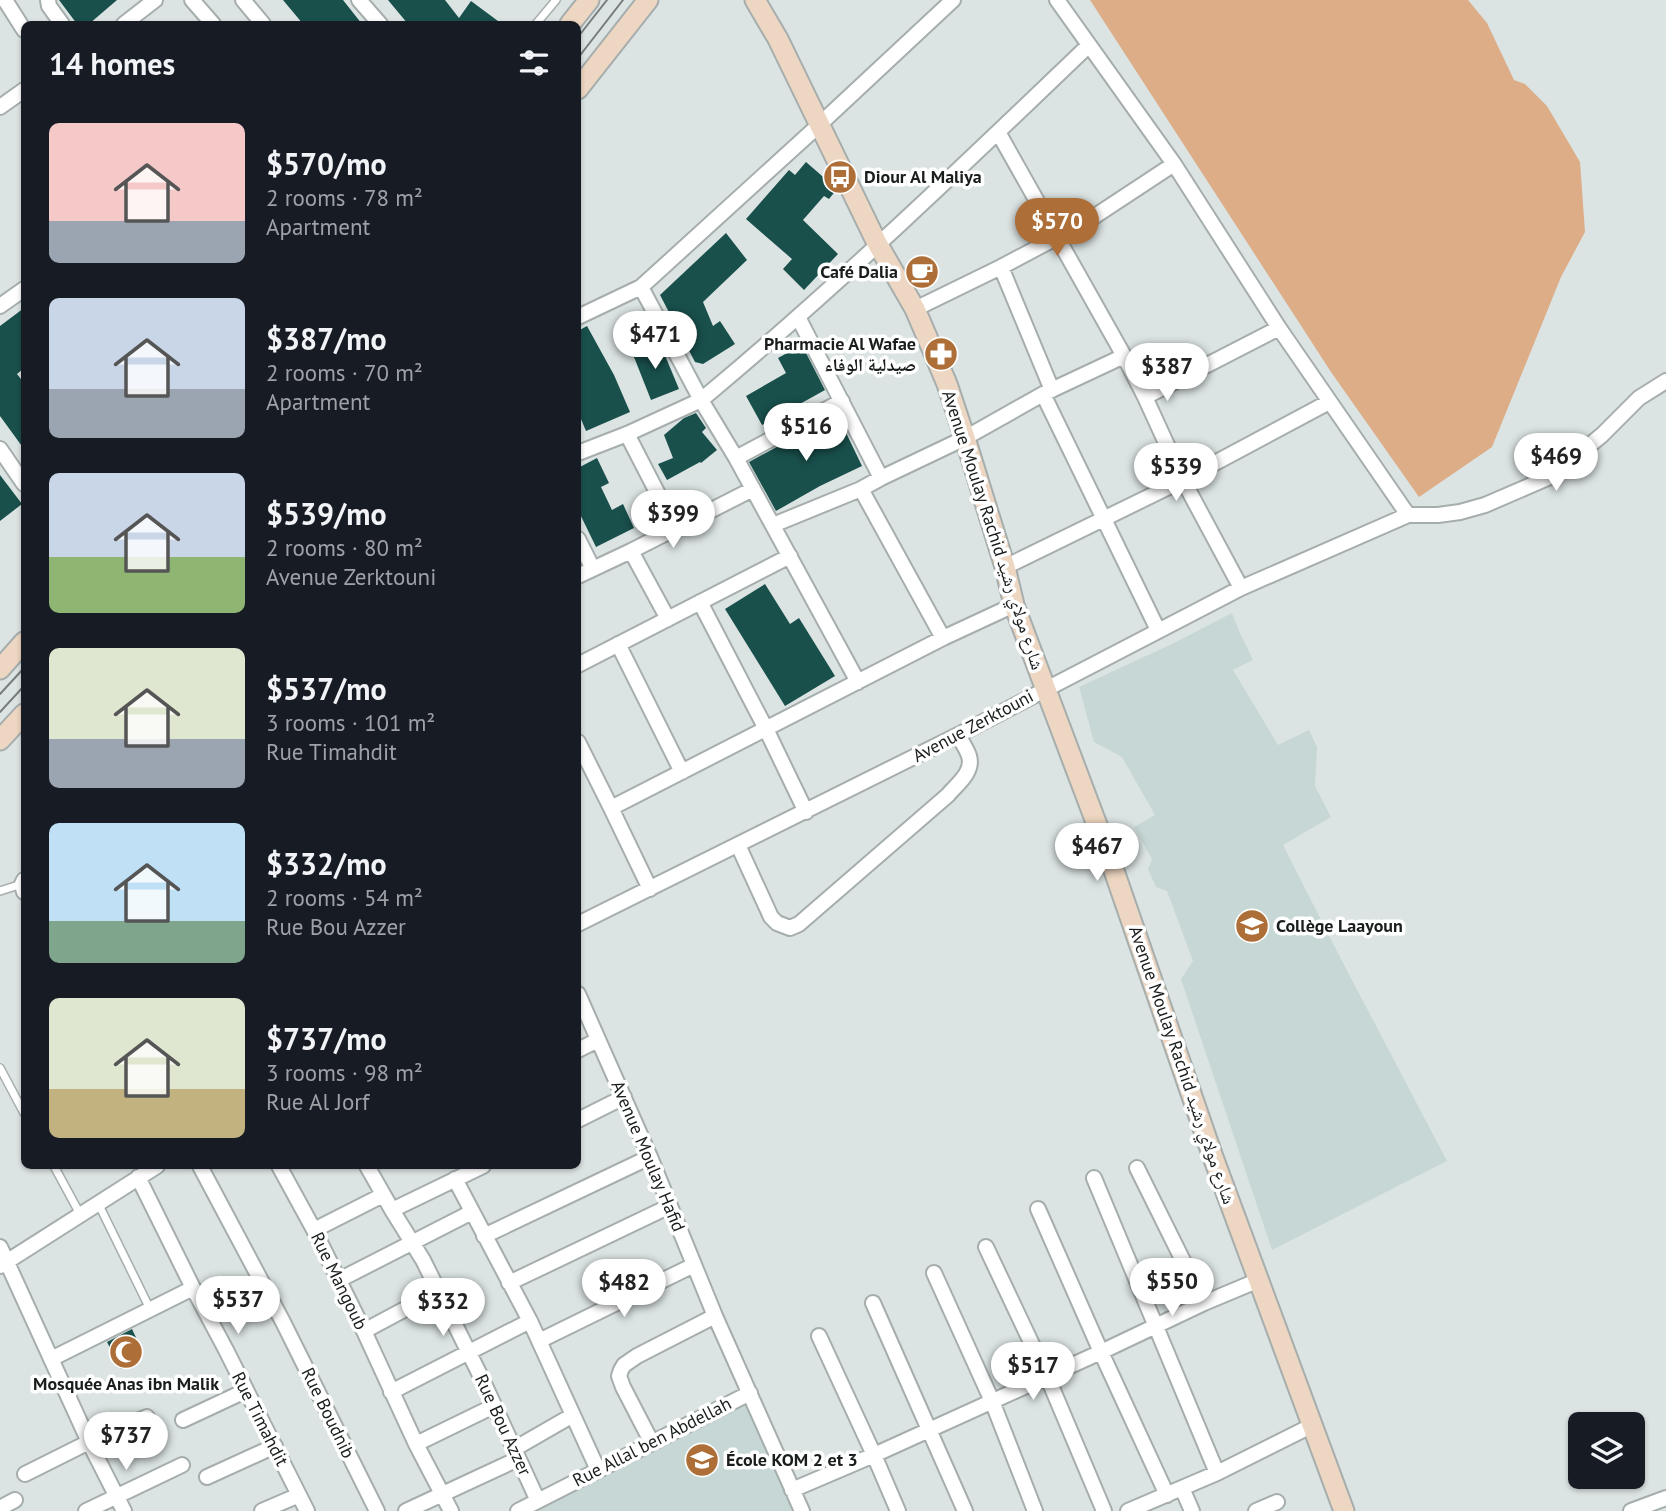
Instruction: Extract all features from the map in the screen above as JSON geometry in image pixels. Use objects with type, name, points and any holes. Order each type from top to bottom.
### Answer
[{"type":"street","points":[[5,0],[21,25]]},
{"type":"street","points":[[48,0],[60,21]]},
{"type":"street","points":[[128,21],[155,0]]},
{"type":"street","points":[[192,0],[210,21]]},
{"type":"street","points":[[243,0],[260,21]]},
{"type":"street","points":[[359,0],[377,21]]},
{"type":"street","points":[[572,21],[589,0]]},
{"type":"street","points":[[581,85],[648,0]]},
{"type":"street","name":"Avenue Moulay Rachid شارع مولاي رشيد","points":[[755,0],[778,39],[877,243],[915,309],[947,384],[1005,567],[1014,605],[1107,851],[1168,1031],[1344,1511]]},
{"type":"street","name":"Avenue Moulay Rachid شارع مولاي رشيد","points":[[767,0],[778,39]]},
{"type":"street","points":[[581,316],[641,287],[953,0]]},
{"type":"street","points":[[1057,0],[1174,164],[1279,328],[1408,515],[1460,512],[1485,505],[1552,476],[1602,435],[1639,397],[1666,381]]},
{"type":"street","points":[[581,452],[701,400],[799,317],[1089,45]]},
{"type":"street","points":[[0,107],[21,92]]},
{"type":"street","points":[[998,132],[1124,356],[1183,480],[1241,587]]},
{"type":"street","points":[[915,309],[1057,239],[1174,164]]},
{"type":"street","points":[[1001,267],[1048,392],[1158,630]]},
{"type":"street","points":[[641,287],[858,682]]},
{"type":"street","points":[[0,306],[21,291]]},
{"type":"street","points":[[799,317],[881,478]]},
{"type":"street","points":[[1145,397],[1279,328]]},
{"type":"street","points":[[773,525],[861,489],[965,438],[1048,392],[1124,356]]},
{"type":"street","points":[[736,458],[842,401]]},
{"type":"street","points":[[1005,567],[1183,480],[1329,402]]},
{"type":"street","points":[[627,433],[676,528]]},
{"type":"street","points":[[0,449],[21,480]]},
{"type":"street","points":[[581,575],[753,489]]},
{"type":"street","points":[[861,489],[943,638]]},
{"type":"street","name":"Avenue Zerktouni","points":[[581,924],[958,735],[1241,587],[1408,515]]},
{"type":"street","points":[[581,545],[593,569]]},
{"type":"street","points":[[631,551],[668,619]]},
{"type":"street","points":[[581,663],[790,556]]},
{"type":"street","points":[[700,602],[806,812]]},
{"type":"street","points":[[611,808],[943,638],[1014,605]]},
{"type":"street","points":[[618,644],[682,772]]},
{"type":"street","points":[[0,669],[21,645]]},
{"type":"street","points":[[0,740],[21,717]]},
{"type":"street","points":[[738,845],[771,917],[777,923],[790,928],[799,924],[948,795],[967,774],[969,756],[958,735]]},
{"type":"street","points":[[581,748],[650,889]]},
{"type":"street","name":"Avenue Moulay Hafid","points":[[581,1001],[650,1157],[715,1316],[802,1511]]},
{"type":"street","points":[[581,1048],[598,1040]]},
{"type":"street","points":[[581,1118],[624,1097]]},
{"type":"street","points":[[484,1236],[650,1157]]},
{"type":"street","points":[[1137,1168],[1204,1303]]},
{"type":"street","points":[[3,1264],[152,1169]]},
{"type":"street","name":"Rue Boudnib","points":[[202,1169],[283,1322],[375,1510]]},
{"type":"street","name":"Rue Mangoub","points":[[281,1169],[339,1280],[416,1444],[451,1511]]},
{"type":"street","name":"Rue Bou Azzer","points":[[370,1169],[392,1210],[414,1242],[469,1352],[538,1501]]},
{"type":"street","points":[[392,1210],[460,1173],[472,1212],[530,1321],[598,1470]]},
{"type":"street","name":"Rue Timahdit","points":[[138,1177],[307,1511]]},
{"type":"street","points":[[1094,1178],[1217,1473]]},
{"type":"street","points":[[314,1230],[383,1195]]},
{"type":"street","points":[[509,1283],[670,1206]]},
{"type":"street","points":[[1038,1209],[1167,1495]]},
{"type":"street","points":[[339,1280],[472,1212]]},
{"type":"street","points":[[0,1247],[3,1264],[124,1511]]},
{"type":"street","points":[[986,1247],[1104,1511]]},
{"type":"street","points":[[539,1341],[694,1265]]},
{"type":"street","points":[[934,1273],[992,1401],[1035,1511]]},
{"type":"street","points":[[792,1490],[1259,1280]]},
{"type":"street","points":[[51,1359],[193,1288]]},
{"type":"street","points":[[364,1331],[439,1292]]},
{"type":"street","points":[[873,1303],[965,1511]]},
{"type":"street","points":[[652,1443],[623,1387],[619,1376],[621,1370],[637,1356],[715,1316]]},
{"type":"street","points":[[391,1392],[530,1321]]},
{"type":"street","points":[[819,1336],[898,1511]]},
{"type":"street","points":[[183,1420],[245,1391]]},
{"type":"street","name":"Rue Allal ben Abdellah","points":[[518,1511],[750,1393]]},
{"type":"street","points":[[416,1444],[494,1406]]},
{"type":"street","points":[[406,1511],[516,1454],[573,1415]]},
{"type":"street","points":[[25,1474],[146,1417]]},
{"type":"street","points":[[1136,1509],[1217,1473],[1313,1425]]},
{"type":"street","points":[[207,1477],[275,1446]]},
{"type":"street","points":[[86,1511],[181,1465]]},
{"type":"street","points":[[1182,1488],[1192,1511]]},
{"type":"street","points":[[262,1511],[299,1495]]},
{"type":"street","points":[[1631,1511],[1666,1498]]},
{"type":"street","points":[[0,1508],[15,1500]]},
{"type":"street","points":[[1256,1511],[1277,1502]]},
{"type":"lane","points":[[538,21],[556,0]]},
{"type":"lane","points":[[0,891],[21,886]]},
{"type":"lane","points":[[0,1068],[21,1106]]},
{"type":"lane","points":[[56,1169],[80,1214]]},
{"type":"lane","points":[[98,1203],[150,1310]]},
{"type":"shaded area","points":[[1090,0],[1468,0],[1487,23],[1514,80],[1525,84],[1547,106],[1580,162],[1585,232],[1561,277],[1492,447],[1419,497],[1331,372]]},
{"type":"shaded area","name":"Collège Laayoun","points":[[1232,613],[1253,660],[1233,670],[1278,745],[1309,730],[1317,747],[1315,786],[1331,817],[1283,845],[1447,1161],[1272,1250],[1181,979],[1193,961],[1167,891],[1156,887],[1148,869],[1152,859],[1134,827],[1155,815],[1122,757],[1094,742],[1079,687]]},
{"type":"shaded area","name":"École KOM 2 et 3","points":[[750,1397],[800,1511],[531,1511]]},
{"type":"building","points":[[59,0],[117,0],[92,21],[75,21]]},
{"type":"building","points":[[283,0],[343,0],[360,21],[300,21]]},
{"type":"building","points":[[388,0],[445,0],[459,18],[471,1],[498,21],[406,21]]},
{"type":"building","points":[[806,162],[837,189],[829,199],[824,196],[803,220],[838,254],[804,290],[783,269],[792,259],[746,219],[789,170],[795,175]]},
{"type":"building","points":[[726,233],[747,260],[703,302],[713,326],[720,321],[735,344],[703,364],[695,362],[660,295]]},
{"type":"building","points":[[21,310],[21,371],[17,374],[21,379],[21,445],[0,416],[0,326]]},
{"type":"building","points":[[587,326],[614,375],[630,412],[586,431],[581,419],[581,329]]},
{"type":"building","points":[[659,341],[679,389],[651,400],[632,352]]},
{"type":"building","points":[[802,345],[825,390],[762,425],[746,396],[786,373],[778,358]]},
{"type":"building","points":[[696,413],[706,428],[702,432],[717,450],[701,463],[667,480],[658,464],[673,458],[664,435],[684,418]]},
{"type":"building","points":[[837,414],[862,466],[776,511],[749,462]]},
{"type":"building","points":[[597,458],[609,483],[601,487],[612,510],[623,504],[634,528],[596,547],[581,516],[581,466]]},
{"type":"building","points":[[0,475],[21,505],[0,521]]},
{"type":"building","points":[[765,584],[790,624],[799,618],[835,676],[785,706],[725,609]]},
{"type":"building","name":"Mosquée Anas ibn Malik","points":[[132,1329],[139,1344],[138,1361],[121,1369],[107,1342]]},
{"type":"tram line","points":[[581,33],[607,0]]},
{"type":"tram line","points":[[581,54],[623,0]]},
{"type":"tram line","points":[[0,694],[21,671]]},
{"type":"tram line","points":[[0,712],[21,689]]},
{"type":"place","name":"Diour Al Maliya","points":[[840,177]]},
{"type":"place","name":"Café Dalia","points":[[922,272]]},
{"type":"place","name":"Pharmacie Al Wafae صيدلية الوفاء","points":[[941,354]]},
{"type":"place","name":"Collège Laayoun","points":[[1252,926]]},
{"type":"place","name":"Mosquée Anas ibn Malik","points":[[126,1352]]},
{"type":"place","name":"École KOM 2 et 3","points":[[702,1460]]}]
